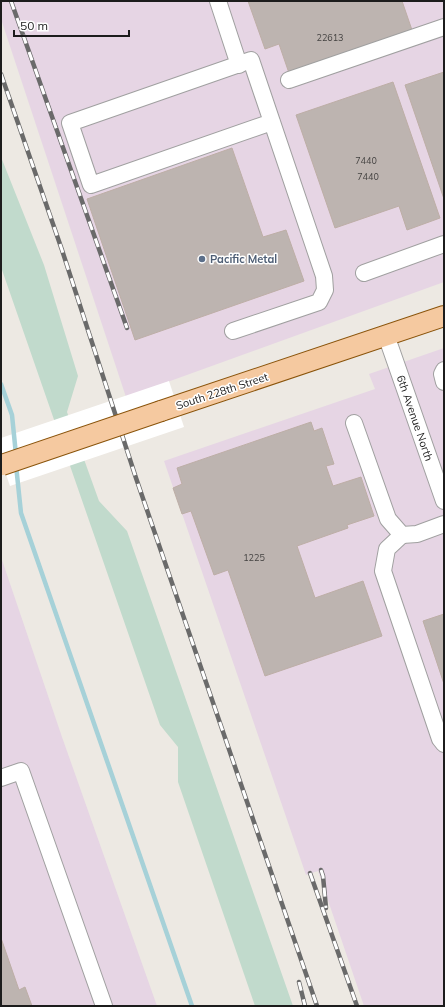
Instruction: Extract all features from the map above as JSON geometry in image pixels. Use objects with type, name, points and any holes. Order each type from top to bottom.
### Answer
[{"type":"main road","name":"South 228th Street","points":[[2,466],[444,316]]},
{"type":"street","points":[[218,1],[239,65]]},
{"type":"street","points":[[289,80],[444,27]]},
{"type":"street","points":[[233,332],[319,302],[325,290],[324,276],[272,122],[251,60],[70,123],[91,185],[272,122]]},
{"type":"street","points":[[364,273],[444,244]]},
{"type":"street","name":"6th Avenue North","points":[[386,336],[444,501]]},
{"type":"street","points":[[444,370],[442,374],[444,382]]},
{"type":"street","points":[[354,424],[388,519],[402,535]]},
{"type":"street","points":[[444,524],[417,534],[402,535],[387,549],[383,571],[440,739],[444,744]]},
{"type":"street","points":[[1,778],[21,772],[104,1006]]},
{"type":"shaded area","points":[[1,1],[444,1],[444,282],[126,397],[1,19]]},
{"type":"shaded area","points":[[444,348],[444,1006],[364,1006],[318,871],[306,875],[164,461],[375,389],[369,374]]},
{"type":"shaded area","points":[[1,557],[62,737],[157,1006],[1,1006]]},
{"type":"green space","points":[[1,157],[44,265],[78,376],[67,412],[99,501],[127,531],[293,1006],[255,1006],[178,782],[178,747],[160,725],[1,267]]},
{"type":"pier","points":[[169,381],[184,427],[10,486],[1,460],[1,438]]},
{"type":"building","points":[[248,1],[402,1],[413,33],[290,76],[279,44],[265,49]]},
{"type":"building","points":[[444,72],[444,199],[405,85]]},
{"type":"building","points":[[393,82],[440,218],[407,230],[399,206],[335,228],[296,115]]},
{"type":"building","name":"Pacific Metal","points":[[232,148],[263,237],[286,230],[304,281],[135,340],[87,199]]},
{"type":"building","points":[[311,422],[314,431],[322,428],[334,464],[326,466],[333,486],[361,477],[374,516],[347,525],[348,528],[297,546],[315,598],[363,581],[382,636],[265,676],[228,570],[214,575],[191,511],[182,514],[173,488],[182,484],[177,468]]},
{"type":"building","points":[[444,614],[444,684],[423,621]]},
{"type":"building","points":[[1,938],[19,990],[25,987],[32,1006],[1,1006]]},
{"type":"waterway","points":[[1,384],[12,415],[16,455]]},
{"type":"waterway","points":[[16,465],[21,513],[192,1006]]},
{"type":"railway","points":[[11,1],[127,328]]},
{"type":"railway","points":[[1,74],[62,250],[136,478],[317,1006]]},
{"type":"railway","points":[[321,870],[323,876],[326,908]]},
{"type":"railway","points":[[310,873],[357,1006]]},
{"type":"railway","points":[[299,982],[305,1006]]},
{"type":"place","name":"Pacific Metal","points":[[202,259]]}]
